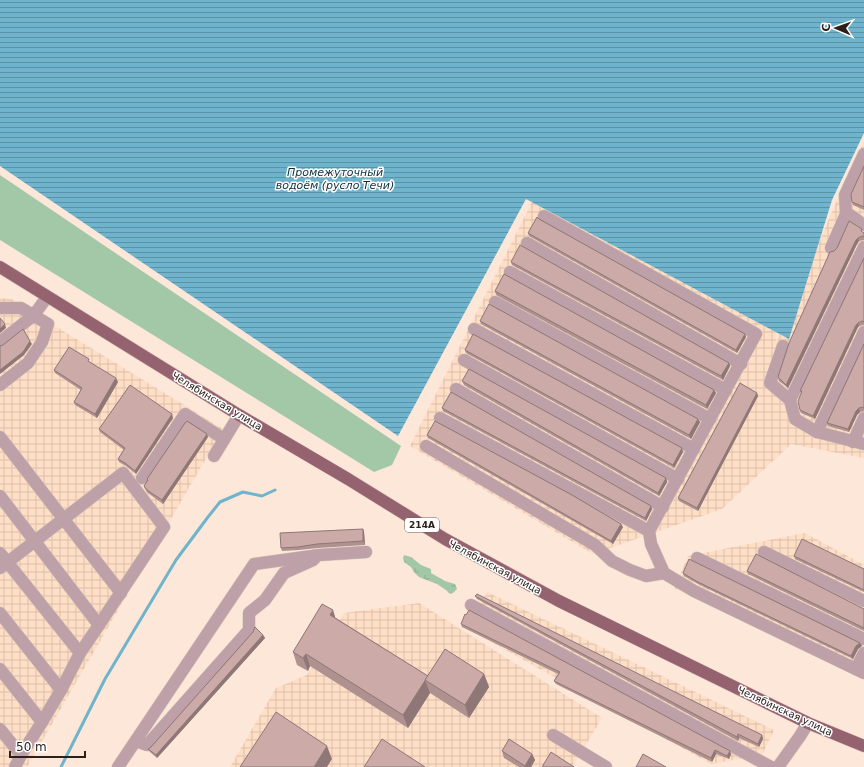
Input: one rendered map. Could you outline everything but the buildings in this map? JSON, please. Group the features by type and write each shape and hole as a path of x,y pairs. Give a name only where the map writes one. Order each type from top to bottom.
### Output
{"main road":[{"name":"Челябинская улица","path":"0,267 452,543 558,601 808,723 864,746"}],"lane":[{"path":"832,248 848,215 845,195 864,154"},
{"path":"848,215 864,215"},
{"path":"848,215 864,225"},
{"path":"544,216 756,334 649,531 651,544 664,573 694,591 860,671 864,653"},
{"path":"526,243 740,364"},
{"path":"790,400 864,247"},
{"path":"510,272 726,390"},
{"path":"0,342 34,315 47,297"},
{"path":"495,302 710,419"},
{"path":"0,308 21,308 48,324 42,342 28,362 0,385"},
{"path":"474,329 694,449"},
{"path":"817,432 864,332"},
{"path":"783,346 770,383 790,400 795,420 817,432 859,443 864,418"},
{"path":"464,360 678,479"},
{"path":"456,389 663,507"},
{"path":"142,478 185,414 224,439"},
{"path":"214,456 239,414"},
{"path":"440,418 649,531"},
{"path":"0,438 121,593"},
{"path":"426,446 595,545 612,560 630,570 646,576 664,573"},
{"path":"15,767 61,690 80,653 164,526 123,473 35,541 2,561 80,653"},
{"path":"0,496 99,625"},
{"path":"118,767 254,564 319,554 366,552"},
{"path":"764,552 864,601"},
{"path":"136,742 147,745 249,630 249,613 266,600 284,573 313,560 319,554"},
{"path":"698,558 864,639"},
{"path":"471,605 771,767"},
{"path":"0,613 61,690"},
{"path":"0,669 42,722"},
{"path":"778,767 808,723"},
{"path":"0,729 21,755"},
{"path":"553,735 606,767"}],"shaded area":[{"path":"864,141 864,458 791,444 722,509 593,554 410,446 532,202 776,332 776,342"},
{"path":"0,298 11,299 223,429 27,767 0,767"},
{"path":"805,533 864,565 864,657 855,674 674,588 688,556"},
{"path":"487,592 774,730 762,755 711,764 466,628"},
{"path":"419,603 602,718 572,767 230,767 276,688 307,675 344,613"}],"green space":[{"path":"0,175 401,446 392,465 374,472 0,240"},
{"path":"404,555 411,557 421,565 431,569 431,573 445,581 455,584 457,589 450,594 437,584 419,577 411,567 404,562"}],"water":[{"name":"Промежуточный водоём (русло Течи)","path":"0,0 864,0 864,133 832,200 789,339 526,199 398,436 0,166"}],"waterway":[{"path":"61,767 105,679 176,560 208,517 220,502 243,492 262,496 275,490"}]}
